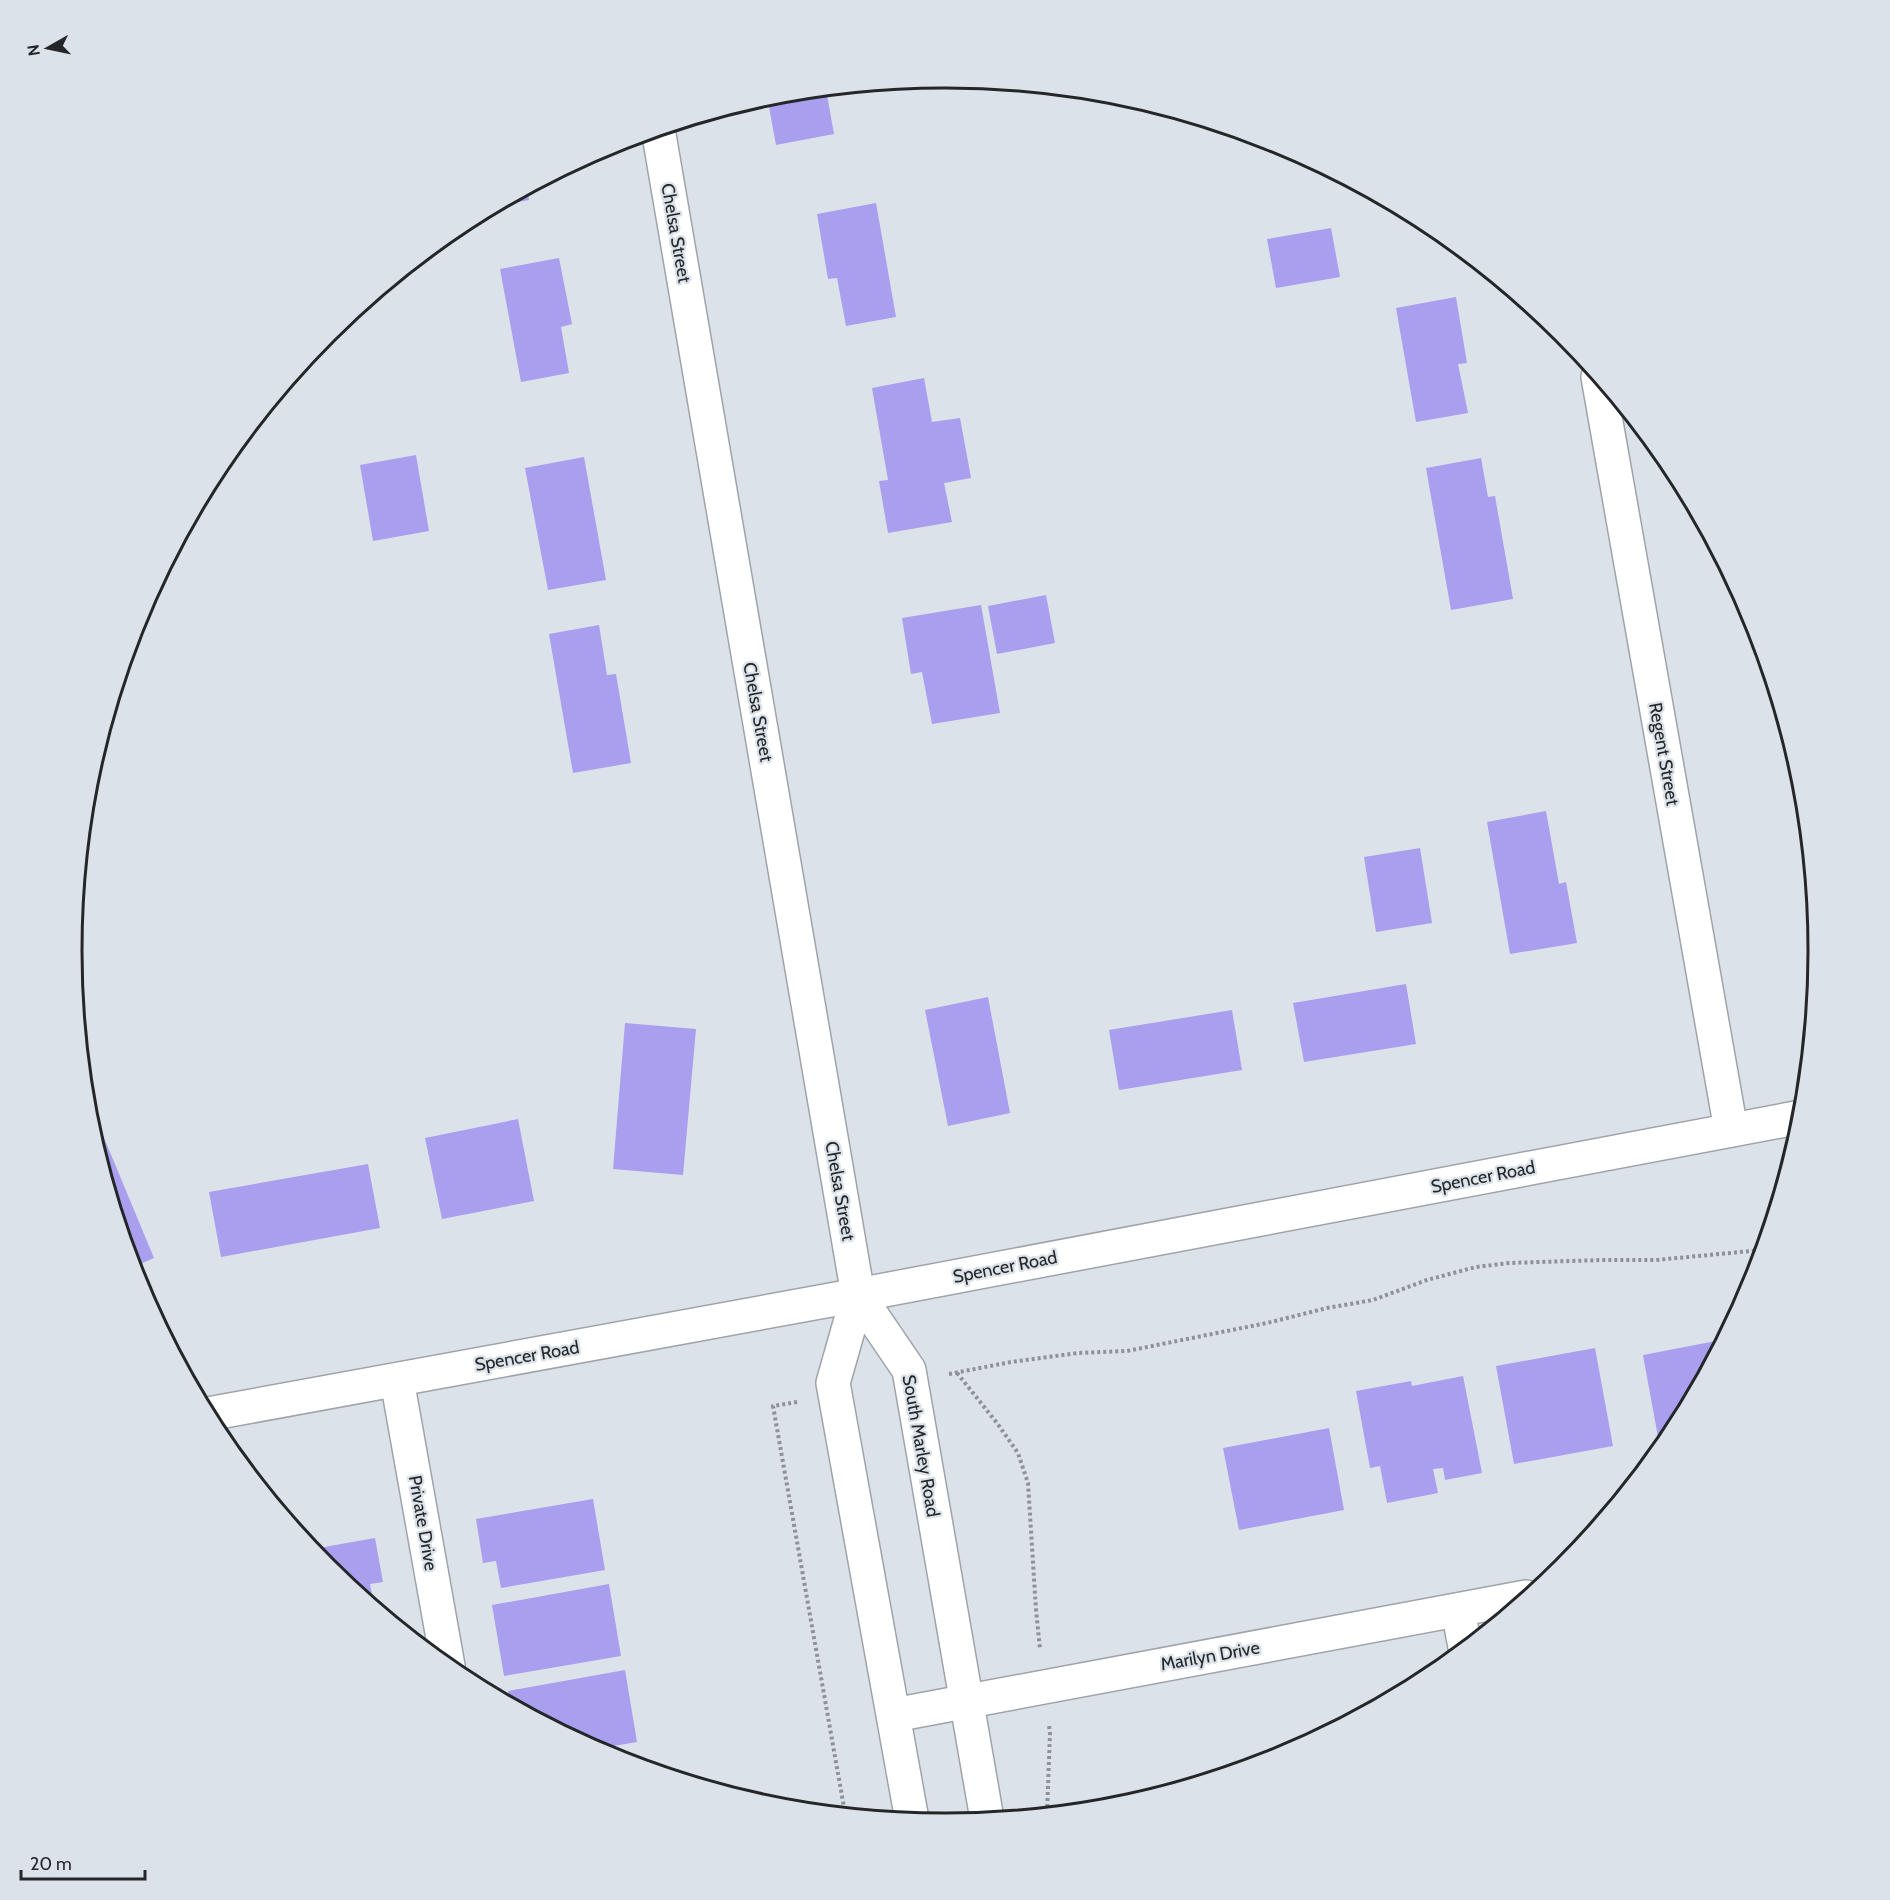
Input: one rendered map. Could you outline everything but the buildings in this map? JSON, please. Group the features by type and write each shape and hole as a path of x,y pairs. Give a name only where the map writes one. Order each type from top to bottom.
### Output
{"street":[{"name":"Chelsa Street","path":"659,136 858,1295"},
{"name":"Regent Street","path":"1600,390 1731,1130"},
{"name":"Spencer Road","path":"218,1412 858,1295 1791,1119"},
{"name":"South Marley Road","path":"858,1295 909,1370 986,1812"},
{"path":"858,1295 833,1383 911,1812"},
{"name":"Private Drive","path":"398,1380 446,1652"},
{"name":"Marilyn Drive","path":"894,1715 1512,1600"},
{"path":"1458,1610 1463,1639"}],"path":[{"path":"910,1382 1011,1362 1078,1353 1127,1351 1267,1323 1327,1308 1373,1300 1427,1280 1476,1267 1509,1263 1656,1260 1753,1251"},
{"path":"957,1373 1018,1453 1028,1483 1036,1610 1050,1734 1047,1806"},
{"path":"835,1396 773,1406 844,1806"}]}
